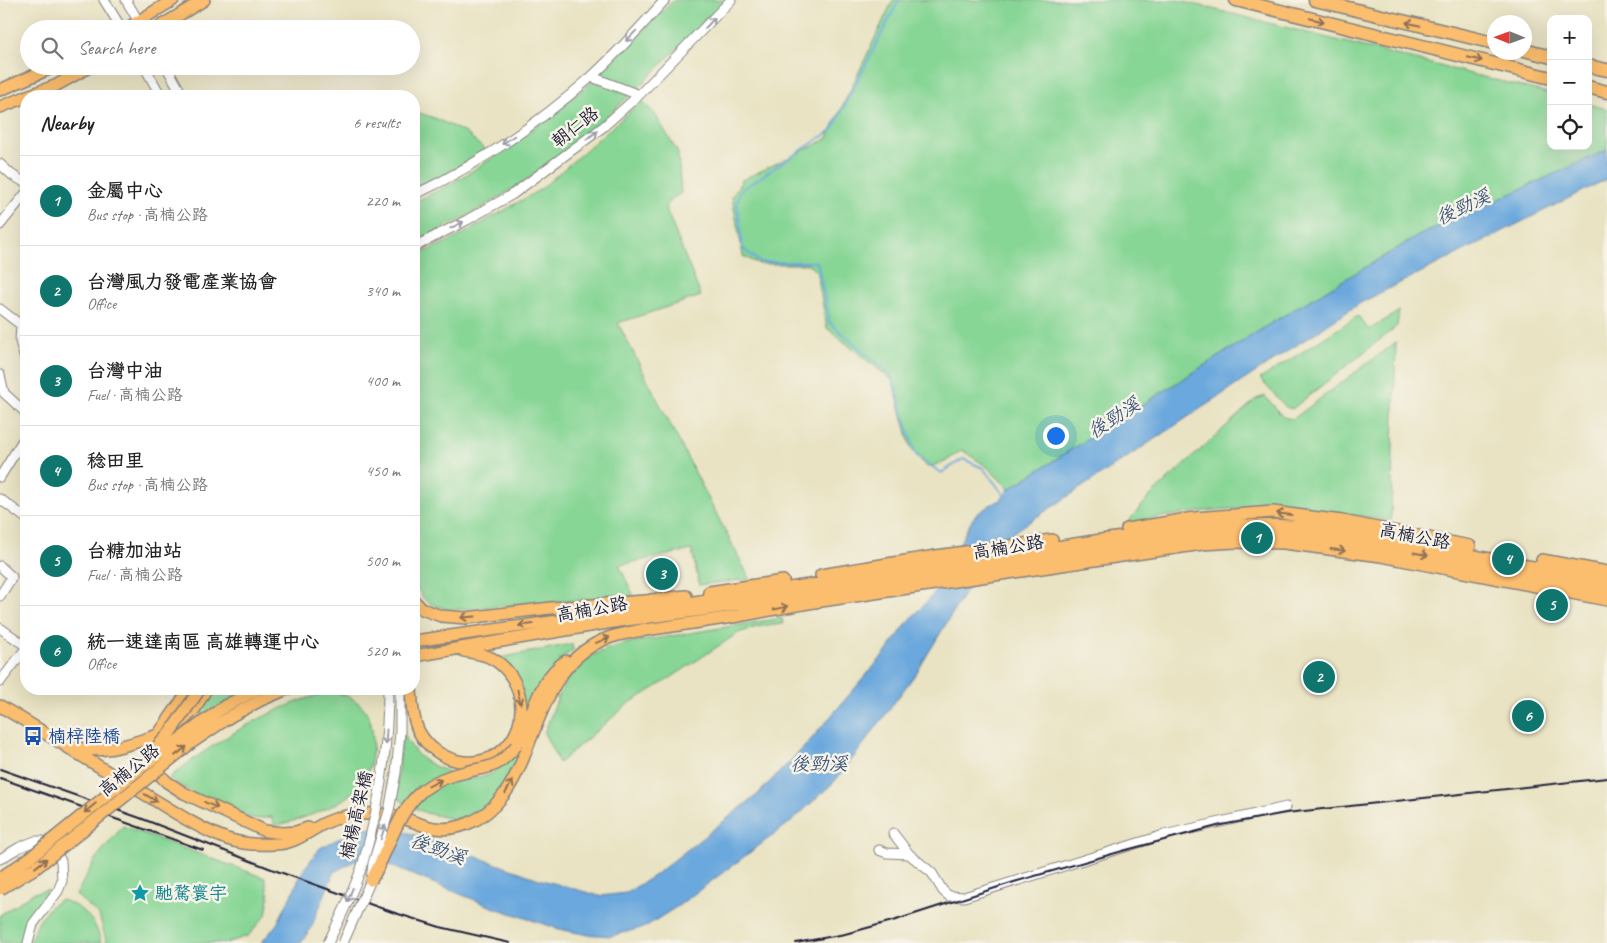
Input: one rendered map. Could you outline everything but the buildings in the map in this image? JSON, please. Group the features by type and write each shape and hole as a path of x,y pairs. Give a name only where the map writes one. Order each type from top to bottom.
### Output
{"highway":[{"path":"1236,0 1547,77"},
{"path":"1315,0 1487,41"},
{"path":"1326,0 1360,11"},
{"path":"1532,52 1547,56"},
{"path":"1592,67 1607,70"},
{"path":"1592,88 1607,92"}],"main road":[{"path":"147,20 173,0"},
{"path":"171,20 204,0"},
{"path":"0,90 35,75"},
{"path":"44,90 75,75"},
{"path":"0,107 20,99"},
{"name":"高楠公路","path":"420,655 638,619 933,561 1194,518 1273,512 1342,521 1607,572"},
{"name":"高楠公路","path":"1000,551 1198,527 1234,524 1274,524 1322,527 1356,532 1607,581"},
{"name":"高楠公路","path":"420,640 651,604 701,607 801,604 993,567 1200,536 1275,534 1354,542 1607,591"},
{"name":"高楠公路","path":"922,582 986,577 1202,544 1259,542 1381,556 1607,600"},
{"path":"420,607 441,616 466,618 551,608 651,604 676,600 701,607"},
{"path":"371,880 381,864 403,814 422,791 433,784 454,776 496,764 506,757 516,746 523,733 542,688 548,678 561,664 608,637 639,631 701,607"},
{"name":"高楠公路","path":"639,631 701,607"},
{"path":"638,619 671,620"},
{"path":"412,695 414,720 418,730 437,753 452,760 468,762 486,760 500,752 512,739 521,714 519,692 514,680 510,673 492,658 478,653 457,650"},
{"path":"186,695 158,735 156,759 158,771 167,782 184,793 269,832 292,833 355,814 381,814 410,819 426,826 450,828 465,825 482,816 494,806 509,788 521,764 550,691 564,670 582,652"},
{"path":"142,767 149,754 169,734 196,695"},
{"path":"65,744 88,751 108,750 158,735 171,730 190,714 203,695"},
{"name":"高楠公路","path":"0,890 36,867 250,695"},
{"name":"高楠公路","path":"228,711 273,695"},
{"path":"0,706 196,824 237,842 275,844 292,842 325,824"},
{"path":"142,767 228,711"},
{"name":"高楠公路","path":"0,878 31,857 142,767"}],"street":[{"path":"104,0 118,20"},
{"path":"126,0 138,20"},
{"name":"朝仁路","path":"420,192 483,158 540,117 592,76 665,0"},
{"name":"朝仁路","path":"420,244 513,194 603,127 639,95 731,0"},
{"path":"149,75 158,90"},
{"path":"171,75 180,90"},
{"path":"592,76 639,95"},
{"path":"0,164 12,175 20,179"},
{"path":"0,225 20,200"},
{"path":"0,309 20,321"},
{"path":"0,375 4,393 20,408"},
{"path":"0,477 20,445"},
{"path":"0,499 20,514"},
{"path":"0,566 12,577 0,596"},
{"path":"0,628 20,643"},
{"path":"0,682 20,655"},
{"name":"楠楊高架橋","path":"328,943 348,901 361,866 379,800 385,754 388,695"},
{"path":"343,943 371,880 373,863 389,811 396,773 400,732 400,695"},
{"path":"893,834 909,854 932,873 943,891 949,896 956,898 1164,835 1286,806"},
{"path":"0,859 29,842 43,842 56,851 61,861 62,881 58,891 33,924 28,943"},
{"path":"879,850 887,854 909,854"}],"green space":[{"path":"674,0 726,0 637,89 600,74"},
{"path":"893,0 1177,0 1547,93 1547,150 1592,150 1592,105 1607,109 1607,150 1418,236 1273,322 1009,489 986,466 962,450 945,462 927,467 911,449 893,381 827,328 817,273 808,264 759,264 743,256 732,197 742,180 827,139"},
{"path":"593,81 630,95 581,138 529,178 473,213 420,238 420,199 485,163 529,132"},
{"path":"642,101 655,114 678,153 681,193 669,201 666,209 701,296 618,323 750,579 699,585 692,550 619,565 634,596 450,610 430,603 420,594 420,254 458,237 541,189"},
{"path":"420,113 466,133 485,150 420,188"},
{"path":"1399,311 1397,326 1292,409 1286,407 1260,379 1358,316 1369,330"},
{"path":"1396,342 1391,521 1313,510 1247,508 1196,512 1127,523 1151,495 1256,399 1265,396 1283,417 1293,419"},
{"path":"782,618 783,624 757,627 738,633 628,704 559,763 544,733 564,685 571,674 593,656 628,643"},
{"path":"572,644 573,650 561,659 519,733 523,707 499,658"},
{"path":"207,695 240,695 188,725 198,715"},
{"path":"317,695 343,695 348,697 362,706 371,724 373,747 368,771 364,781 358,788 340,802 308,816 275,826 272,817 257,819 243,815 198,796 169,778 206,750 246,726"},
{"path":"403,732 412,748 422,758 434,766 451,773 404,803 395,795"},
{"path":"524,748 507,784 497,798 469,819 448,818 426,813 412,807 443,784 490,775"},
{"path":"123,826 265,878 269,897 266,915 248,936 226,943 107,943 99,915 76,895 96,858"},
{"path":"47,890 51,895 28,927 20,943 0,943 0,915 33,893"},
{"path":"62,900 83,911 88,916 96,928 101,943 30,943 34,931 46,911 56,902"}],"water":[{"name":"後勁溪","path":"1607,150 1607,179 1362,302 1005,538 964,594 917,672 835,781 792,821 678,906 645,927 611,936 583,934 559,929 492,907 369,857 353,862 334,872 311,928 301,943 261,943 277,924 304,869 320,848 362,827 409,833 539,879 600,896 626,893 655,875 757,795 807,744 886,652 908,622 934,594 971,521 977,514 1001,500 1009,489 1273,322 1418,236"}],"waterway":[{"path":"899,0 832,130 741,190 737,202 743,249 760,262 817,262 830,323 892,376 916,455 941,473 963,459 983,468 1005,496"}],"railway":[{"path":"0,769 140,818 274,870 392,912 440,927 510,943"},
{"path":"0,778 203,850"},
{"path":"796,943 845,934 896,920 1014,882 1221,825 1286,813 1607,778"}],"place":[{"name":"金屬中心","path":"1257,538"},
{"name":"稔田里","path":"1508,559"},
{"name":"台灣中油","path":"662,574"},
{"name":"台糖加油站","path":"1552,605"},
{"name":"台灣風力發電產業協會","path":"1319,677"},
{"name":"統一速達南區 高雄轉運中心","path":"1528,716"},
{"name":"楠梓陸橋","path":"33,736"},
{"name":"馳騖寰宇","path":"140,893"}]}
